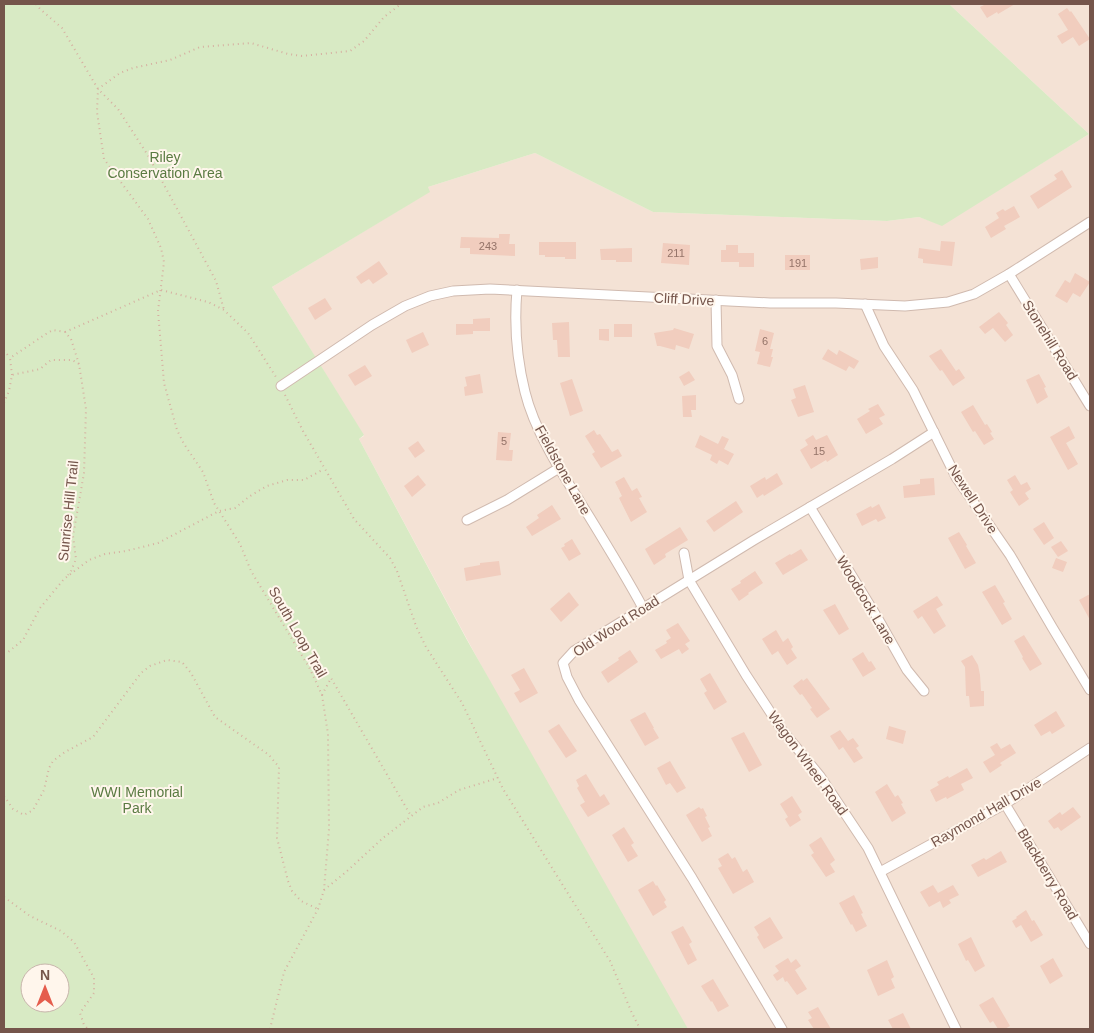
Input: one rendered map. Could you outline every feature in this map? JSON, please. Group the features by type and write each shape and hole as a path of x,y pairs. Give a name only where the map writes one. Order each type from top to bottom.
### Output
{"street":[{"name":"Cliff Drive","path":"281,386 372,325 405,306 430,296 453,291 490,289 770,303 905,306 948,302 974,294 1090,222"},
{"name":"Stonehill Road","path":"1009,274 1090,406"},
{"name":"Fieldstone Lane","path":"517,290 518,350 526,393 536,422 559,468 624,573 643,608"},
{"path":"716,300 717,346 732,375 740,398"},
{"name":"Newell Drive","path":"864,304 884,346 913,390 956,477 1010,555 1090,690"},
{"name":"Old Wood Road","path":"782,1029 692,878 580,700 567,677 563,663 574,651 643,608 934,432"},
{"path":"467,520 507,500 559,468"},
{"name":"Woodcock Lane","path":"810,507 907,670 924,691"},
{"name":"Wagon Wheel Road","path":"684,553 690,580 746,675 782,730 820,776 868,848 956,1029"},
{"name":"Raymond Hall Drive","path":"880,872 1005,804 1090,748"},
{"name":"Blackberry Road","path":"1005,804 1090,944"}],"path":[{"path":"36,4 62,28 98,89 118,109 149,157 216,281 224,310"},
{"path":"98,89 120,73 133,68 170,60 200,47 251,43 288,54 302,56 350,51 364,41 384,17 401,4"},
{"name":"South Loop Trail","path":"98,89 97,112 104,159 148,219 161,248 164,262 158,311 164,383 177,430 203,472 214,503 240,544 251,570 310,669 322,695 328,734 329,829 324,890 318,909 284,972 270,1029"},
{"path":"10,358 53,330 65,332 161,290 208,302 224,310 248,333 274,373 303,431 354,519 390,558 397,570 416,626 426,647 462,703 503,789 610,961 630,1011 640,1029"},
{"name":"Sunrise Hill Trail","path":"64,579 76,559 74,536 84,473 86,409 79,364 71,339 65,332"},
{"path":"4,350 10,358 12,375 9,391 4,403"},
{"path":"12,375 40,369 51,360 72,360 79,364"},
{"path":"4,653 7,653 23,640 40,608 64,579 89,560 104,554 158,543 220,512 235,508 267,486 287,480 304,480 325,469"},
{"path":"4,796 13,809 24,815 33,810 44,790 49,768 53,761 65,752 93,737 141,674 150,666 168,660 182,662 191,673 215,717 269,755 279,767 277,838 288,881 292,891 301,901 318,909"},
{"path":"322,695 331,678 411,816"},
{"path":"324,890 383,838 423,807 438,802 459,790 498,778"},
{"path":"4,897 30,916 61,931 74,942 94,978 94,993 80,1013 84,1025 88,1029"}],"shaded area":[{"path":"949,4 1090,4 1090,1029 683,1029 569,828 359,439 364,436 272,287 429,192 428,187 535,153 653,212 887,221 919,217 942,225 1089,134"}],"green space":[{"path":"4,4 949,4 1089,134 942,226 919,217 887,221 653,212 535,153 428,187 430,192 272,287 364,435 359,439 467,640 688,1029 4,1029"}],"building":[{"path":"986,4 1015,4 987,18 980,7"},
{"path":"1067,8 1090,39 1079,46 1073,37 1062,44 1057,36 1068,30 1058,14"},
{"path":"1062,170 1072,187 1038,209 1030,196 1057,179 1054,175"},
{"path":"1014,206 1020,217 1004,226 1006,229 991,238 985,227 999,218 996,213"},
{"path":"499,234 510,234 509,244 515,244 515,256 470,254 470,248 460,248 461,237 499,238"},
{"path":"941,241 955,242 952,266 923,263 923,259 918,258 919,248 940,251"},
{"path":"539,242 576,242 576,259 539,255"},
{"path":"663,243 690,245 689,265 661,263"},
{"path":"726,245 738,245 738,253 754,253 754,267 739,267 739,262 721,262 721,250 726,250"},
{"path":"632,248 632,262 601,260 600,249"},
{"path":"785,255 810,255 810,270 785,270"},
{"path":"878,257 878,268 861,270 860,259"},
{"path":"379,261 388,274 373,284 369,279 361,284 356,277"},
{"path":"1075,273 1090,282 1080,297 1073,293 1067,303 1055,296 1065,280 1070,283"},
{"path":"325,298 332,309 315,320 308,308"},
{"path":"999,312 1008,323 1006,325 1013,335 1005,342 993,328 985,334 979,327"},
{"path":"490,318 490,331 473,331 473,334 456,335 456,324 473,324 473,319"},
{"path":"569,322 570,357 558,357 557,340 553,340 552,323"},
{"path":"614,324 632,324 632,337 614,337"},
{"path":"674,328 694,334 689,349 676,345 675,350 657,346 654,333 673,330"},
{"path":"599,329 609,329 609,341 599,340"},
{"path":"760,329 774,333 770,349 773,349 771,357 773,357 770,367 757,364 760,352 755,351"},
{"path":"423,332 429,345 412,353 406,340"},
{"path":"828,349 837,355 839,350 859,361 854,369 849,366 846,371 822,359"},
{"path":"941,349 956,371 959,369 965,378 953,386 929,356"},
{"path":"365,365 372,376 355,386 348,375"},
{"path":"689,371 695,380 684,386 679,377"},
{"path":"480,374 483,393 465,396 464,387 467,386 465,377"},
{"path":"1039,374 1046,387 1044,388 1048,397 1037,404 1026,380"},
{"path":"572,379 583,411 570,416 560,383"},
{"path":"805,385 814,412 798,417 791,400 796,398 793,389"},
{"path":"696,395 696,410 691,410 692,417 683,417 682,396"},
{"path":"878,404 885,415 879,418 883,424 866,434 857,419 870,411 868,409"},
{"path":"973,405 985,425 987,424 992,432 990,433 994,439 984,445 975,431 973,432 961,412"},
{"path":"1069,426 1075,438 1066,443 1078,464 1068,470 1050,437"},
{"path":"594,430 597,435 600,434 612,452 618,449 622,456 601,468 592,454 595,452 585,436"},
{"path":"498,432 511,433 509,450 513,450 512,461 496,460"},
{"path":"700,435 718,444 722,436 729,439 724,449 734,454 728,465 719,460 717,464 710,460 712,455 695,447"},
{"path":"813,435 816,440 827,435 838,455 811,469 800,450 808,445 805,440"},
{"path":"418,441 425,451 415,458 408,448"},
{"path":"777,473 783,484 764,496 763,494 757,498 750,486 765,477 766,480"},
{"path":"418,475 426,485 412,497 404,486"},
{"path":"1015,475 1021,485 1027,482 1031,489 1025,493 1029,499 1019,506 1010,492 1013,490 1007,480"},
{"path":"624,477 632,491 637,488 642,497 639,498 647,512 631,522 619,498 622,496 615,482"},
{"path":"934,478 935,495 904,498 903,486 920,484 920,479"},
{"path":"736,501 743,512 714,532 706,521"},
{"path":"879,504 886,518 878,522 876,519 862,526 856,514"},
{"path":"552,505 561,519 532,536 526,527 539,518 537,515"},
{"path":"1044,522 1054,538 1044,545 1033,529"},
{"path":"680,527 688,540 665,554 666,557 654,565 645,549"},
{"path":"959,532 976,563 965,569 948,538"},
{"path":"572,539 581,554 569,561 561,548"},
{"path":"1061,541 1068,551 1058,557 1051,547"},
{"path":"801,549 808,560 783,575 775,563"},
{"path":"1056,558 1067,562 1063,572 1052,568"},
{"path":"499,561 501,575 466,581 464,568 480,565 480,563"},
{"path":"755,571 763,583 739,601 731,589"},
{"path":"995,585 1012,619 1002,625 982,592"},
{"path":"569,592 579,605 561,622 550,609"},
{"path":"1090,594 1090,620 1079,600"},
{"path":"937,596 943,605 936,609 946,626 934,634 922,616 918,619 913,611"},
{"path":"835,604 849,629 839,635 823,610"},
{"path":"678,623 690,641 685,644 689,649 682,654 679,649 661,659 655,650 667,643 666,641 671,638 666,630"},
{"path":"776,630 783,642 788,638 793,647 791,649 797,658 787,665 778,651 772,655 762,639"},
{"path":"1024,635 1042,664 1030,671 1014,641"},
{"path":"630,650 638,662 608,683 601,672"},
{"path":"863,652 876,669 863,677 852,659"},
{"path":"972,655 978,665 981,691 984,691 984,706 970,707 969,696 966,696 965,667 961,661"},
{"path":"524,668 538,693 520,703 514,693 520,690 511,675"},
{"path":"710,673 727,702 714,710 704,693 707,691 700,679"},
{"path":"807,678 830,709 817,718 802,694 800,695 793,686 802,679 803,681"},
{"path":"1056,711 1065,726 1052,734 1050,731 1041,736 1034,725"},
{"path":"645,712 659,738 645,746 630,720"},
{"path":"559,724 577,751 566,758 548,731"},
{"path":"889,726 906,731 903,744 886,739"},
{"path":"840,730 848,741 853,738 859,746 856,748 863,758 854,763 843,747 839,750 830,736"},
{"path":"744,732 762,765 749,772 731,738"},
{"path":"997,743 1001,749 1010,744 1016,753 1000,763 1002,765 990,773 983,762 995,755 990,747"},
{"path":"670,761 686,788 677,793 670,783 666,785 657,768"},
{"path":"967,768 973,778 961,784 964,790 947,799 946,797 936,802 930,790 939,785 937,782"},
{"path":"586,774 600,797 604,794 610,804 588,817 580,805 585,802 577,788 579,786 576,780"},
{"path":"887,784 895,797 898,795 906,813 892,822 875,792"},
{"path":"792,796 802,812 798,815 801,820 790,827 785,819 788,817 780,804"},
{"path":"699,807 703,808 707,816 705,817 712,836 702,842 686,815"},
{"path":"1073,807 1081,817 1061,831 1058,827 1054,829 1048,821 1060,812 1062,815"},
{"path":"624,827 634,843 631,845 638,856 628,862 612,835"},
{"path":"821,837 835,860 830,864 835,872 826,877 811,855 814,853 809,845"},
{"path":"1001,851 1007,862 978,877 971,865 984,858 986,860"},
{"path":"728,853 732,859 735,857 743,872 747,869 754,882 733,894 718,868 722,866 718,859"},
{"path":"653,881 666,900 664,902 667,907 653,916 638,890"},
{"path":"933,885 938,893 953,885 959,895 949,900 951,903 943,908 940,901 929,907 920,892"},
{"path":"854,895 867,926 856,932 839,903"},
{"path":"1026,910 1043,935 1031,942 1021,925 1016,928 1012,921"},
{"path":"770,917 783,938 764,949 754,927"},
{"path":"683,926 692,942 689,944 697,960 688,965 671,932"},
{"path":"971,937 985,966 975,972 968,960 966,961 958,944"},
{"path":"788,958 791,963 796,959 801,966 795,970 807,989 797,995 783,977 777,981 773,975 779,971 775,966"},
{"path":"1053,958 1063,976 1050,984 1040,966"},
{"path":"887,960 894,977 891,979 895,988 878,996 867,970"},
{"path":"713,979 729,1006 718,1012 701,986"},
{"path":"993,997 1010,1026 1005,1029 998,1029 993,1021 990,1023 979,1005"},
{"path":"818,1007 831,1029 814,1029 808,1020 812,1018 808,1012"},
{"path":"903,1013 911,1029 893,1029 888,1020"}],"park label":[{"name":"Riley Conservation Area","path":"165,166"},
{"name":"WWI Memorial Park","path":"137,800"}]}
